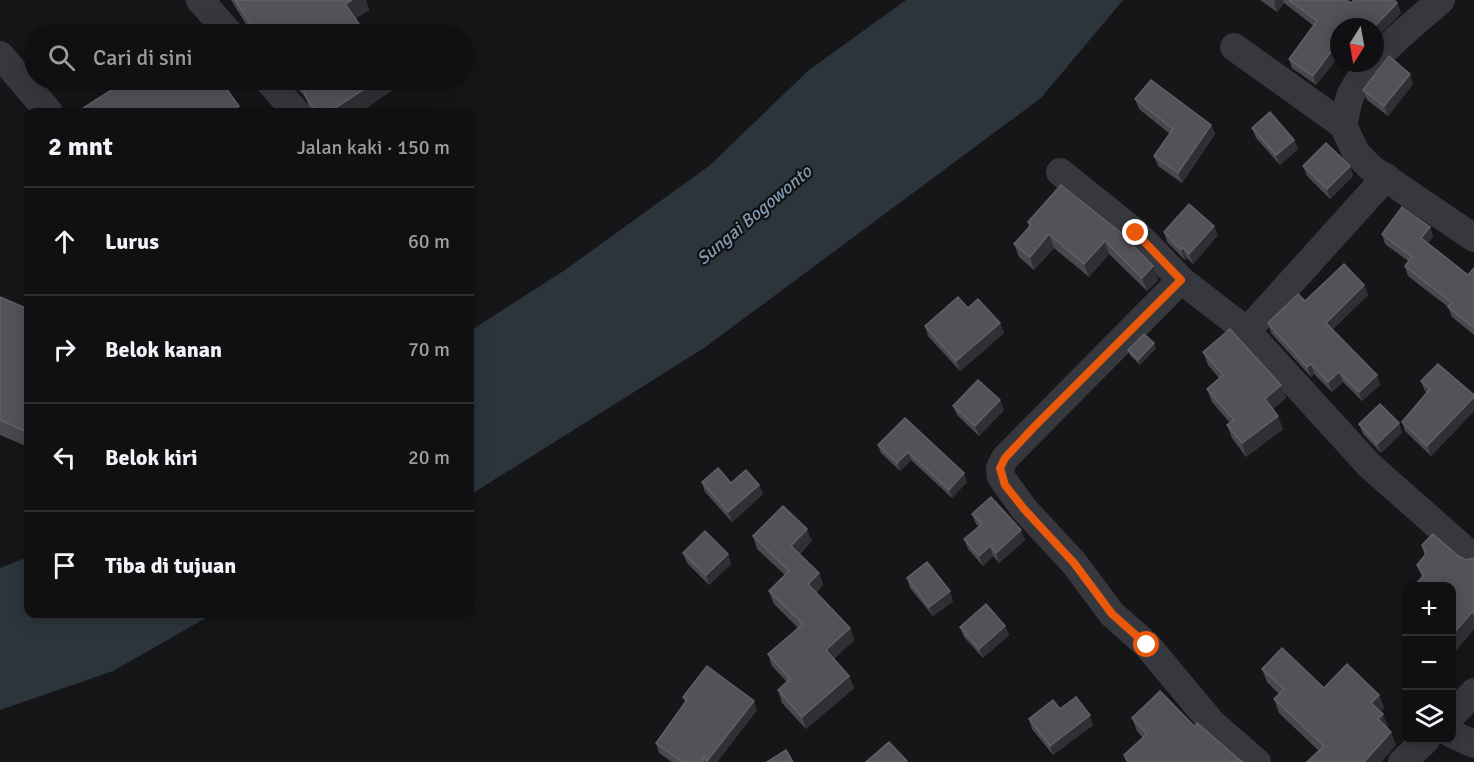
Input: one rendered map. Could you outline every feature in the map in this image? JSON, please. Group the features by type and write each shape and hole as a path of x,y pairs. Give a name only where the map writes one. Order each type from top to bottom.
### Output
{"street":[{"path":"200,0 221,24"},
{"path":"1342,125 1350,96 1359,81 1387,50 1441,0"},
{"path":"1234,47 1342,125 1356,153 1371,168 1473,235"},
{"path":"0,55 24,83"},
{"path":"30,90 46,108"},
{"path":"277,90 292,108"},
{"path":"1060,172 1136,233 1181,280 1247,331 1369,465 1474,558"},
{"path":"1247,331 1386,177"},
{"path":"1181,280 1005,458 1000,468 1001,477 1024,509 1074,563 1112,614 1147,645 1212,723 1257,762"},
{"path":"1456,711 1474,692"},
{"path":"1456,736 1474,744"},
{"path":"1402,762 1422,744"}],"water":[{"name":"Sungai Bogowonto","path":"906,0 1123,0 1041,98 704,348 474,492 474,328 565,270 709,166 809,70"},
{"path":"24,559 24,618 206,618 113,671 0,710 0,568"}],"building":[{"path":"235,0 352,0 345,4 359,24 251,24"},
{"path":"1289,0 1346,0 1351,3 1354,0 1394,0 1397,3 1383,18 1330,18 1330,53 1313,76 1289,59 1317,21"},
{"path":"1389,56 1410,74 1384,106 1363,90 1377,72 1384,72 1384,63"},
{"path":"1151,80 1211,125 1178,173 1154,156 1173,129 1135,99"},
{"path":"111,90 227,90 239,106 236,108 83,108"},
{"path":"304,90 363,90 335,108 314,108 306,98"},
{"path":"1270,112 1294,140 1276,155 1252,128"},
{"path":"1326,143 1350,166 1327,189 1303,166"},
{"path":"1061,185 1120,232 1153,266 1142,278 1105,241 1084,264 1049,234 1030,257 1014,244 1031,225 1028,222"},
{"path":"1189,204 1214,226 1189,254 1183,248 1181,250 1164,232"},
{"path":"1402,207 1430,227 1421,238 1468,275 1474,268 1474,328 1448,307 1452,303 1405,266 1412,257 1382,234"},
{"path":"1344,264 1364,285 1326,323 1377,375 1359,392 1339,372 1328,382 1311,364 1307,367 1268,323 1298,294 1305,301"},
{"path":"0,297 24,307 24,431 0,420"},
{"path":"958,297 968,308 978,299 1000,323 956,361 925,326"},
{"path":"1230,329 1281,385 1265,399 1278,416 1242,443 1227,425 1234,420 1207,389 1223,375 1203,352"},
{"path":"1144,334 1154,343 1138,360 1128,350"},
{"path":"1438,364 1474,397 1427,446 1402,422 1430,389 1421,381"},
{"path":"978,380 1000,400 975,426 953,406"},
{"path":"1380,404 1399,423 1377,444 1359,424"},
{"path":"905,418 964,473 949,490 908,452 897,463 878,445"},
{"path":"718,468 731,483 746,470 759,485 728,512 702,482"},
{"path":"991,497 1021,530 996,553 990,546 979,556 964,539 982,524 972,514"},
{"path":"783,506 807,529 791,546 819,573 808,584 850,628 826,650 849,676 802,717 778,690 790,679 768,654 803,624 769,591 789,571 753,536"},
{"path":"705,531 728,554 706,575 683,553"},
{"path":"1433,534 1458,556 1466,560 1474,558 1474,613 1472,612 1456,630 1456,582 1418,582 1424,575 1417,565 1426,554 1422,545"},
{"path":"927,562 950,591 929,607 907,578"},
{"path":"986,604 1005,626 979,649 960,627"},
{"path":"1282,648 1324,688 1347,664 1379,695 1371,703 1383,714 1378,719 1391,732 1364,762 1307,762 1324,746 1274,699 1284,689 1262,669"},
{"path":"707,666 754,701 707,761 704,756 702,762 682,762 656,743 687,700 683,697"},
{"path":"1160,691 1195,727 1197,723 1244,762 1128,762 1124,755 1147,734 1132,718"},
{"path":"1076,697 1090,715 1050,746 1029,719 1053,700 1060,709"},
{"path":"889,742 906,762 866,762"},
{"path":"786,750 793,762 767,762"}],"route":[{"path":"1136,233 1181,280 1034,427 1005,458 1000,468 1005,485 1024,509 1074,563 1112,614 1147,645"}]}
